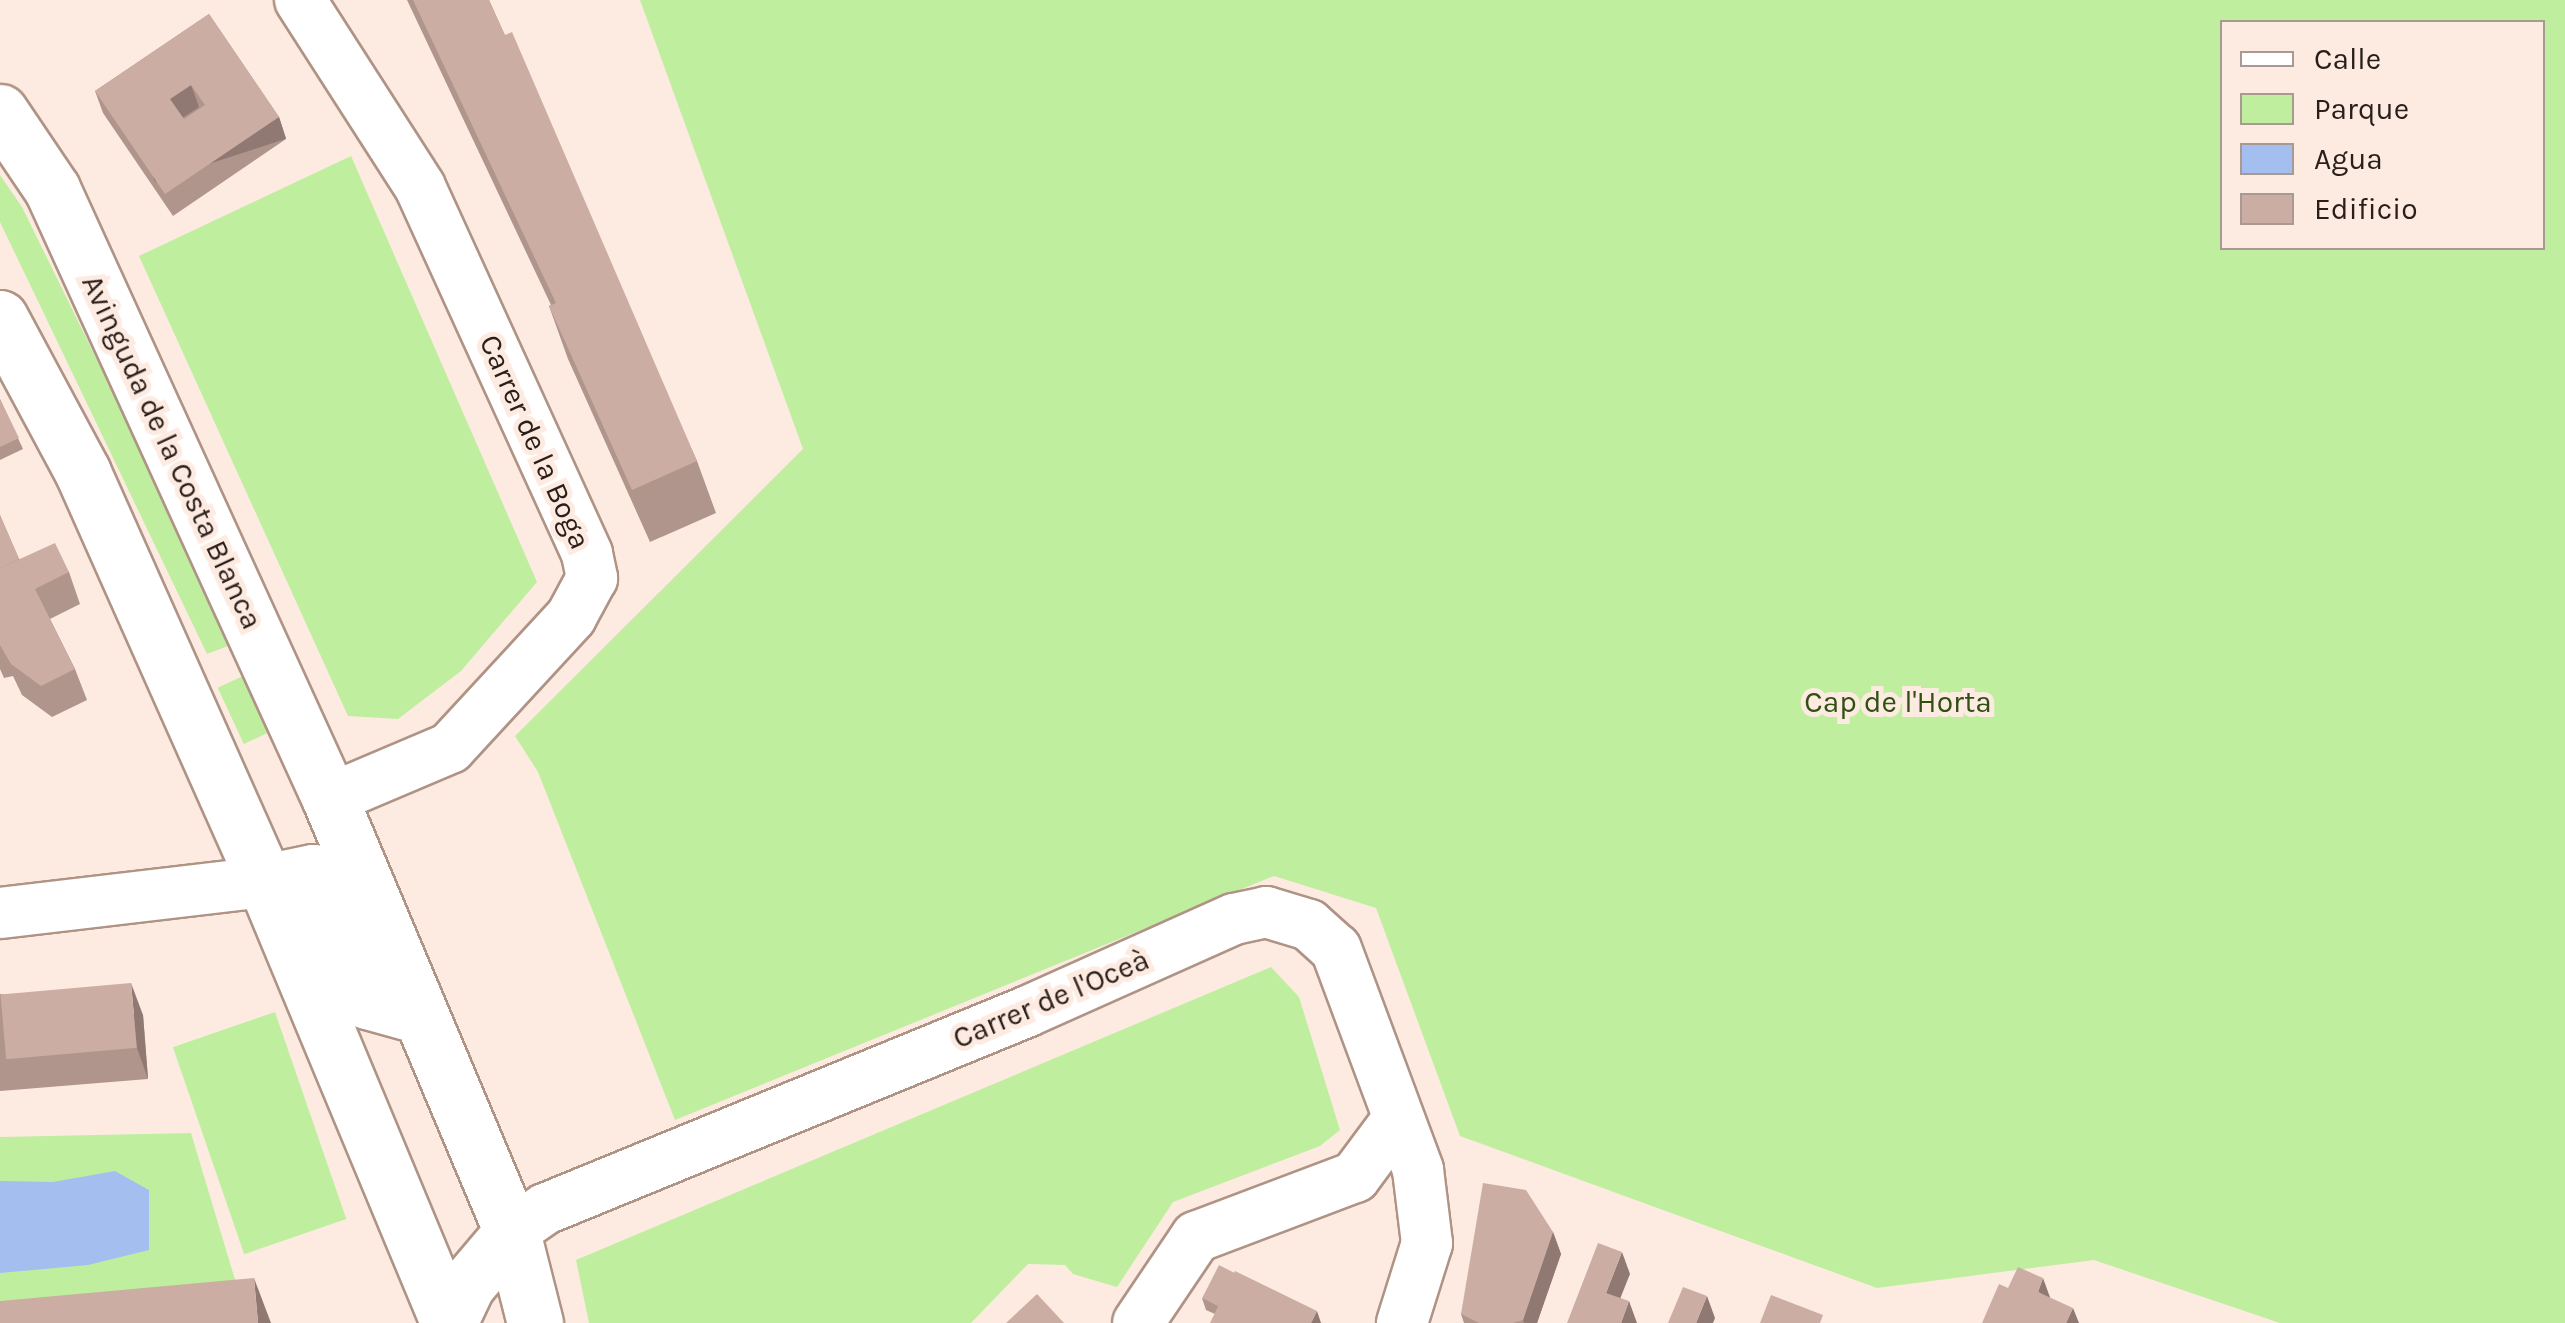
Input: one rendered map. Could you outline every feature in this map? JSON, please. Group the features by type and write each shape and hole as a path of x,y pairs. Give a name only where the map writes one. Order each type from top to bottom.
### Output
{"street":[{"name":"Carrer de la Boga","path":"300,0 420,187 587,554 592,578 571,617 450,748 330,799"},
{"name":"Avinguda de la Costa Blanca","path":"0,112 52,189 330,799 512,1232 535,1323"},
{"path":"0,318 82,474 265,882 449,1323"},
{"path":"265,882 330,799"},
{"path":"0,913 265,882 313,872 367,1001 421,1016"},
{"name":"Carrer de l'Oceà","path":"449,1323 467,1285 512,1232 545,1209 1026,1012 1234,919 1266,912 1309,925 1336,949 1418,1170 1427,1230 1405,1321"},
{"path":"1138,1323 1196,1237 1354,1177 1374,1160 1398,1118"}],"green space":[{"name":"Cap de l'Horta","path":"640,0 2565,0 2565,1323 2280,1323 2094,1260 1877,1288 1460,1136 1376,908 1274,876 675,1120 538,772 515,736 803,449"},
{"path":"351,156 537,582 461,671 398,719 348,716 139,256"},
{"path":"0,175 22,207 236,643 207,654 0,222"},
{"path":"243,676 269,732 244,744 218,688"},
{"path":"1271,967 1299,997 1340,1130 1320,1146 1173,1202 1117,1287 1073,1274 1065,1265 1028,1264 971,1323 589,1323 576,1260"},
{"path":"275,1012 346,1219 244,1254 173,1047"},
{"path":"191,1133 236,1283 0,1309 0,1137"}],"water":[{"path":"115,1171 149,1190 149,1250 88,1265 0,1273 0,1181 53,1182"}],"building":[{"path":"413,0 489,0 505,35 512,32 697,461 632,490 549,306 556,303"},
{"path":"209,14 279,117 165,194 95,91","holes":["191,85 205,105 184,119 170,99"]},
{"path":"0,399 19,438 0,447"},
{"path":"0,515 19,559 0,568"},
{"path":"55,543 69,572 35,589 75,669 41,686 11,664 0,645 0,568"},
{"path":"131,983 137,1048 6,1059 0,994"},
{"path":"1483,1183 1526,1190 1553,1232 1523,1320 1513,1323 1479,1323 1461,1314"},
{"path":"1598,1243 1622,1252 1606,1293 1629,1301 1621,1323 1567,1323"},
{"path":"1219,1265 1235,1273 1218,1306 1202,1298"},
{"path":"2018,1267 2043,1278 2038,1292 2073,1308 2066,1323 1982,1323 1999,1284 2008,1288"},
{"path":"1235,1271 1317,1311 1311,1323 1210,1323"},
{"path":"254,1278 258,1323 0,1323 0,1301"},
{"path":"1683,1287 1707,1296 1696,1323 1668,1323"},
{"path":"1037,1294 1064,1323 1006,1323"},
{"path":"1771,1295 1823,1315 1820,1323 1760,1323"}]}
